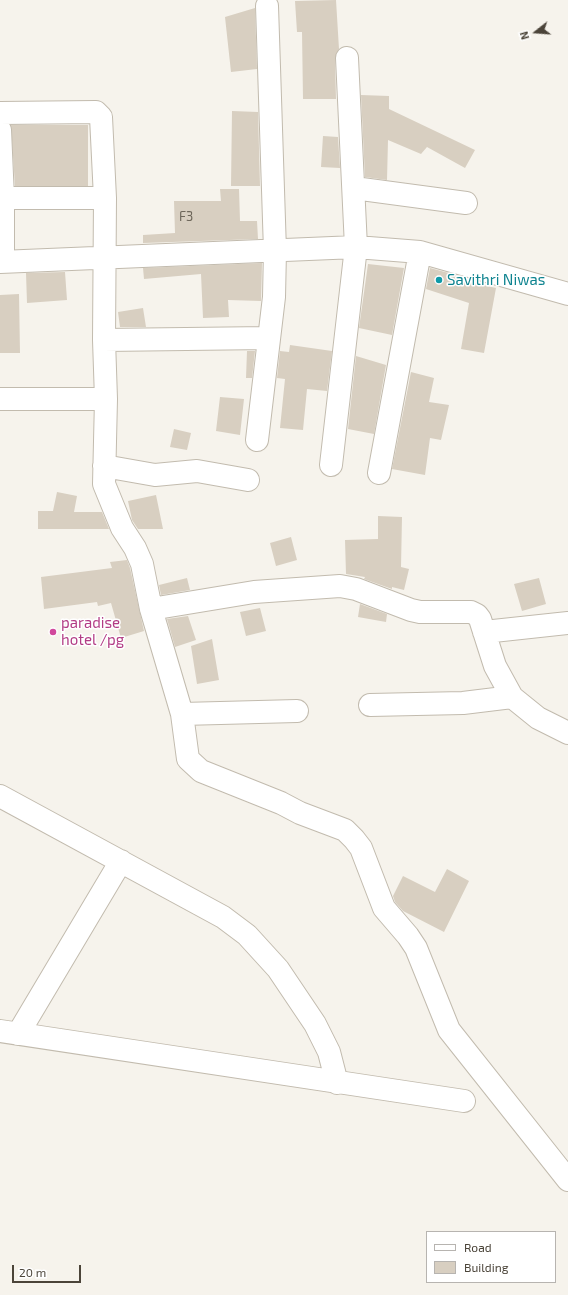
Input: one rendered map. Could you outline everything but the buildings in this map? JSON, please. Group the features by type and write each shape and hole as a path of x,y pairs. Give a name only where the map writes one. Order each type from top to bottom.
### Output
{"street":[{"path":"258,440 268,338 274,297 275,251 267,6"},
{"path":"331,465 356,247 347,58"},
{"path":"0,113 96,112 101,117 105,198 104,340 106,399 104,484 122,528 135,548 142,564 151,609 182,714 188,759 201,771 281,802 300,813 345,830 354,839 360,848 384,908 408,936 416,948 449,1030 568,1180"},
{"path":"0,130 2,198 1,262 356,247 420,252 568,294"},
{"path":"354,188 466,202"},
{"path":"2,198 105,198"},
{"path":"379,473 420,252"},
{"path":"104,340 268,338"},
{"path":"0,399 106,399"},
{"path":"104,466 155,475 197,471 248,480"},
{"path":"151,609 254,592 340,586 356,589 420,612 470,612 477,615 480,619 495,666 512,697 538,718 568,733"},
{"path":"484,632 568,623"},
{"path":"370,705 463,703 512,697"},
{"path":"182,714 297,712"},
{"path":"0,796 223,917 247,935 278,969 315,1024 329,1052 337,1083"},
{"path":"121,861 9,1032 337,1083 464,1101"}],"place":[{"name":"Savithri Niwas","path":"439,280"},
{"name":"paradise hotel /pg","path":"53,632"}]}
